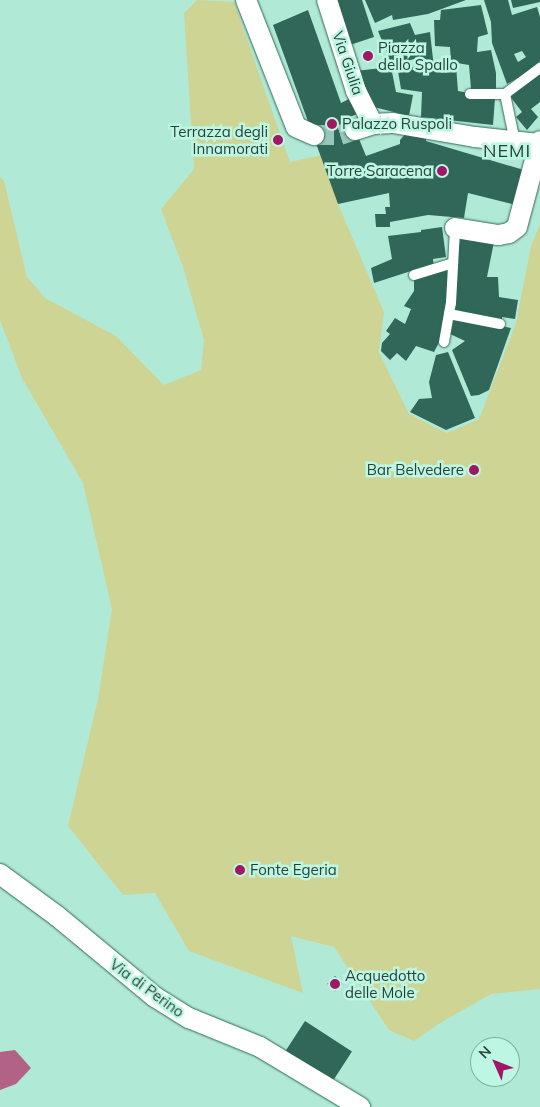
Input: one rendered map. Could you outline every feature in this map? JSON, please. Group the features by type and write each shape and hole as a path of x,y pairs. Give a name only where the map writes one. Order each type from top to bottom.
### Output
{"street":[{"path":"246,0 296,127 311,134"},
{"name":"Via Giulia","path":"327,0 356,91 364,127 392,123 414,125 515,142"},
{"path":"454,228 498,235 508,233 517,227 539,142 515,142"},
{"name":"Via di Perino","path":"0,874 57,916 155,997 189,1018 260,1047 360,1107"}],"lane":[{"path":"470,94 505,94 540,68"},
{"path":"505,94 515,142"},
{"path":"444,342 449,314 454,228"},
{"path":"414,276 453,263"},
{"path":"449,314 500,324"}],"green space":[{"path":"197,0 234,2 290,162 322,155 338,204 384,312 379,352 409,414 447,433 479,419 516,323 531,246 540,224 540,989 491,994 440,1023 414,1041 389,1030 334,947 291,936 303,993 189,951 155,893 123,895 68,826 98,699 112,609 83,483 22,378 0,320 0,177 4,181 27,277 45,298 116,336 164,385 201,370 204,340 183,267 161,209 194,169 184,13"}],"shaded area":[{"path":"15,1050 31,1068 16,1084 0,1090 0,1052"}],"building":[{"path":"333,0 362,0 374,37 347,46"},
{"path":"365,0 466,0 428,14 393,20 392,15 375,23"},
{"path":"484,0 508,0 512,15 537,7 540,17 540,61 523,75 507,84 492,43 491,22","holes":["522,51 526,57 518,62 514,54"]},
{"path":"511,0 540,0 540,2 513,8"},
{"path":"481,5 488,34 478,37 477,52 491,50 496,73 496,91 471,89 469,65 451,62 450,47 435,46 434,20 440,20 441,10"},
{"name":"Palazzo Ruspoli","path":"308,10 341,103 355,96 362,112 350,117 366,156 400,144 400,140 407,132 426,137 426,141 527,171 516,205 468,193 464,218 428,215 390,222 390,227 376,227 375,214 386,214 385,207 390,207 389,193 338,204 273,25"},
{"path":"410,23 415,35 430,32 434,68 456,66 458,91 495,98 493,125 421,117 422,92 401,89 398,71 416,66 414,59 392,65 378,31"},
{"path":"391,67 396,92 413,95 409,116 374,107 355,71"},
{"path":"540,71 540,102 531,109 538,117 527,130 516,117 522,112 509,95"},
{"path":"442,227 446,257 433,259 434,269 411,271 374,283 371,268 392,259 388,236"},
{"path":"461,236 494,242 487,277 498,277 499,297 518,300 515,319 502,317 502,321 451,312 454,270"},
{"path":"451,265 444,333 434,352 416,346 406,361 397,353 390,360 381,351 382,343 390,334 386,331 395,318 405,324 411,309 404,306 414,291 414,277"},
{"path":"451,317 511,328 489,390 479,395 471,396 452,350 465,341 448,333"},
{"path":"448,352 475,418 446,430 410,412 419,399 432,398 429,382 436,355"},
{"name":"Acquedotto delle Mole","path":"335,976 343,984 335,992 327,984"},
{"path":"305,1021 352,1051 331,1084 284,1054"}],"tunnel":[{"path":"314,135 340,135 355,130"}],"place":[{"name":"Piazza dello Spallo","path":"368,56"},
{"name":"Palazzo Ruspoli","path":"332,124"},
{"name":"Terrazza degli Innamorati","path":"278,140"},
{"name":"Torre Saracena","path":"442,171"},
{"name":"Bar Belvedere","path":"474,470"},
{"name":"Fonte Egeria","path":"240,870"},
{"name":"Acquedotto delle Mole","path":"335,984"}],"district":[{"name":"NEMI","path":"507,151"}]}
